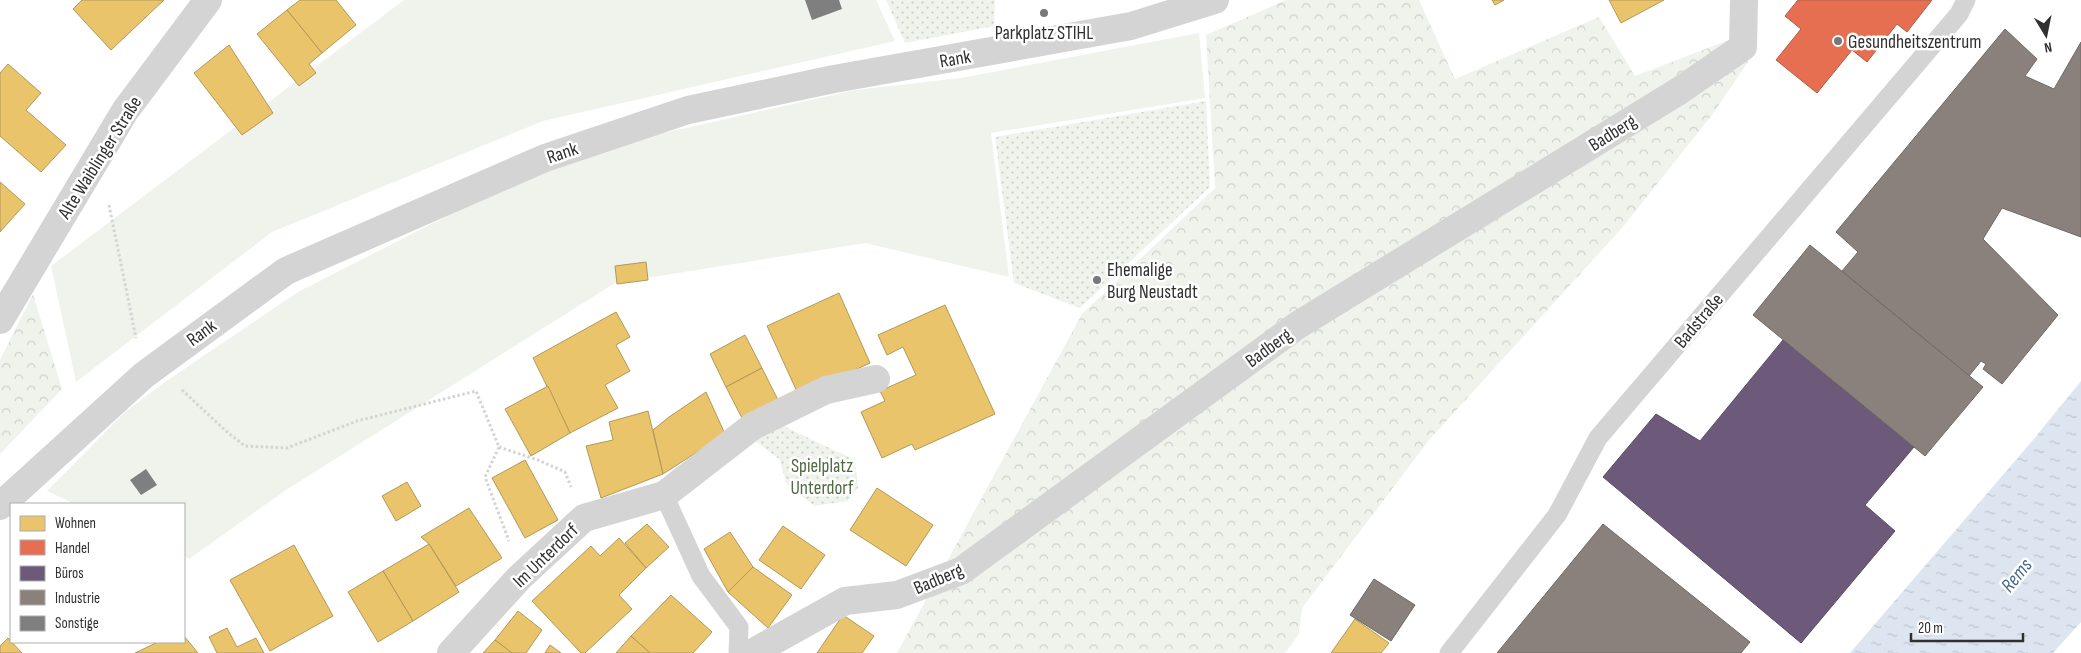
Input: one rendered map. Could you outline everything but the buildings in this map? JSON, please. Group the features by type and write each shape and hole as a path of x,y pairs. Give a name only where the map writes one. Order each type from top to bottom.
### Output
{"street":[{"name":"Alte Waiblinger Straße","path":"0,320 126,111 208,0"},
{"name":"Rank","path":"0,506 150,370 286,271 545,158 688,110 834,80 1131,26 1215,0"},
{"name":"Badberg","path":"752,653 845,601 897,595 961,571 1298,325 1679,92 1743,46 1744,0"},
{"name":"Im Unterdorf","path":"451,653 522,576 584,518 664,496 753,426 826,390 876,379"}],"lane":[{"name":"Badstraße","path":"1449,653 1557,515 1598,438 1959,14 1966,0"},
{"path":"664,496 701,576 739,627 738,653"}],"path":[{"path":"99,155 150,370 245,446 287,448 357,421 476,391 499,447 485,478 522,576"},
{"path":"499,447 538,460 565,472 584,518"}],"green space":[{"path":"404,0 876,0 895,41 543,121 272,232 76,382 51,266"},
{"path":"886,0 995,0 994,26 905,43"},
{"path":"1286,0 1419,0 1455,79 1599,17 1635,76 1729,40 1748,62 1712,115 1622,228 1429,440 1302,608 1299,634 1285,653 897,653 1082,314 1215,188 1206,35"},
{"path":"1199,33 1205,98 991,133 1009,277 865,243 615,283 286,490 189,559 185,557 185,503 73,503 47,491 125,412 165,382 298,292 520,179 624,142 855,90 961,78"},
{"path":"1206,101 1210,187 1080,308 1014,283 995,137"},
{"path":"33,294 62,389 0,454 0,360"},
{"name":"Spielplatz Unterdorf","path":"779,424 855,460 858,488 847,501 814,506 786,483 780,460 755,441"}],"water":[{"name":"Rems","path":"2081,381 2081,622 2053,653 1850,653 2033,440"}],"place":[{"name":"Parkplatz STIHL","path":"1044,13"},
{"name":"Gesundheitszentrum","path":"1838,41"},
{"name":"Ehemalige Burg Neustadt","path":"1097,280"}]}
